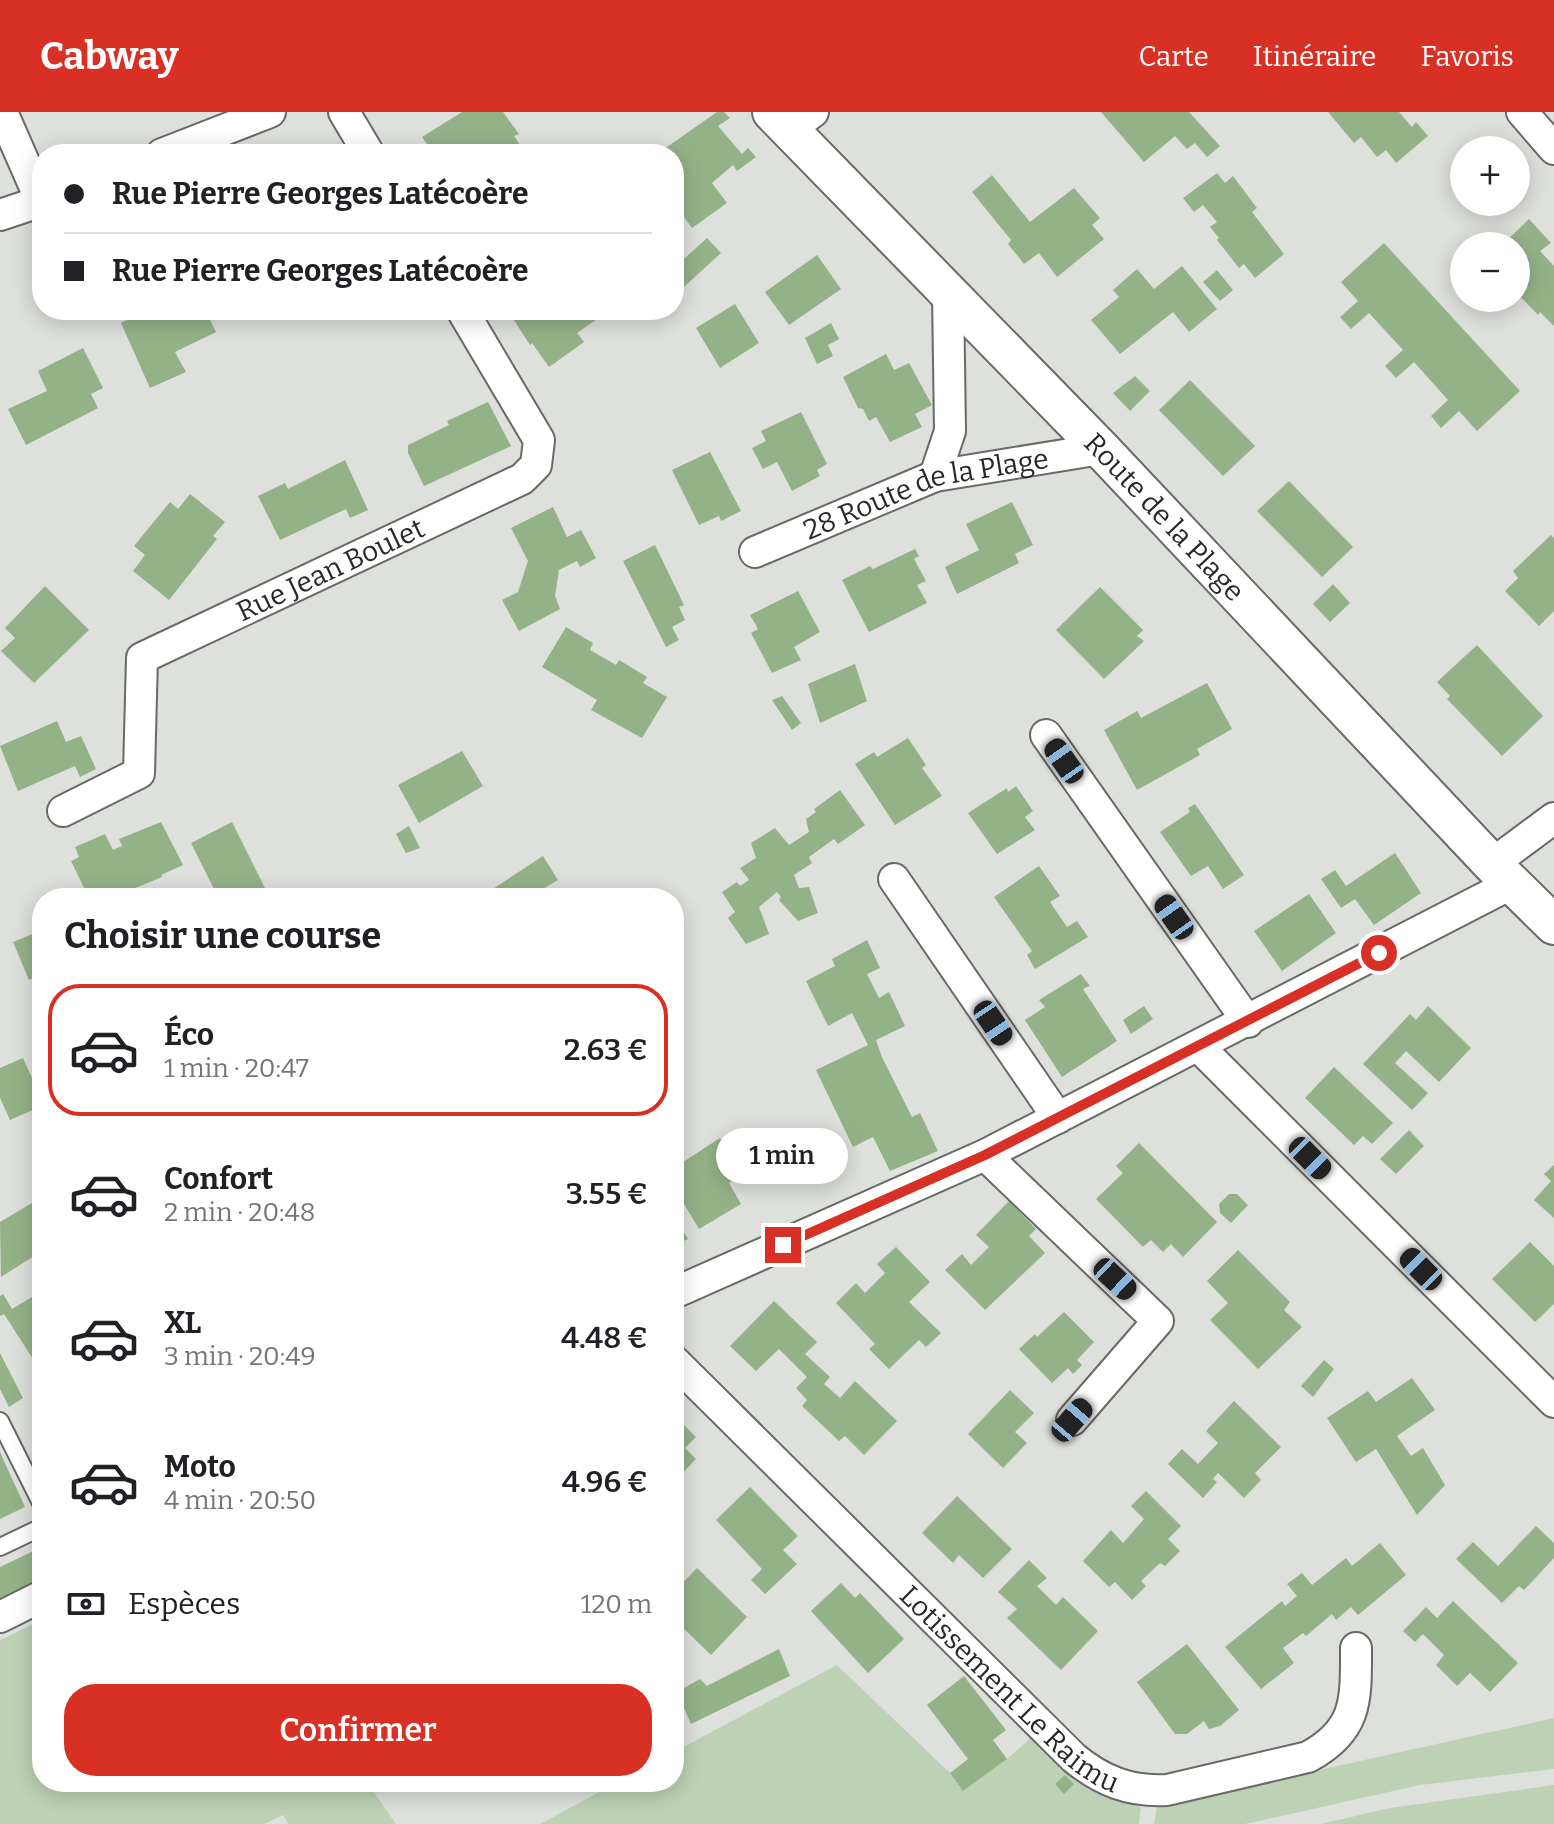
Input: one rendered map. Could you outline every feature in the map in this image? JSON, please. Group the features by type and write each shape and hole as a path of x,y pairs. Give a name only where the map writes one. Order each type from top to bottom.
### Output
{"street":[{"path":"2,112 32,180"},
{"path":"188,144 270,112"},
{"path":"344,112 363,144"},
{"path":"1522,112 1554,149"},
{"name":"Route de la Plage","path":"791,118 948,293 1101,449 1501,874 1554,925"},
{"path":"0,215 32,204"},
{"path":"935,476 950,431 948,293"},
{"name":"Rue Jean Boulet","path":"63,811 139,773 142,658 522,479 536,465 539,440 468,320"},
{"name":"28 Route de la Plage","path":"755,552 935,476 1101,449"},
{"path":"1046,735 1248,1022"},
{"path":"684,1289 985,1155 1248,1022 1501,874 1554,818"},
{"path":"894,879 1058,1118"},
{"path":"1199,1047 1554,1402"},
{"path":"985,1155 1158,1321 1072,1420"},
{"name":"Lotissement Le Raimu","path":"684,1371 1074,1758 1108,1782 1148,1791 1167,1790 1284,1765 1318,1752 1342,1733 1351,1717 1355,1698 1356,1648"},
{"path":"0,1617 32,1601"}],"lane":[{"path":"0,1421 32,1485"},
{"path":"0,1547 32,1532"}],"green space":[{"path":"32,1625 32,1792 374,1792 396,1824 289,1824 283,1815 264,1824 0,1824 0,1640"},
{"path":"837,1665 950,1773 963,1791 1036,1733 1092,1786 1141,1807 1139,1824 540,1824 599,1792 684,1792 684,1747"},
{"path":"1554,1718 1554,1769 1420,1785 1245,1824 1154,1824 1157,1806"},
{"path":"1554,1785 1554,1824 1321,1824 1390,1808"}],"building":[{"path":"462,112 503,112 519,134 514,136 519,144 427,144 422,137"},
{"path":"717,112 724,112 730,118 718,126 742,154 748,148 756,157 737,171 733,165 712,183 727,203 692,228 684,217 684,144 671,144"},
{"path":"1101,112 1189,112 1220,146 1207,157 1195,143 1187,149 1175,136 1144,162"},
{"path":"1328,112 1399,112 1412,127 1416,122 1428,136 1396,163 1386,150 1377,157 1361,137 1354,143"},
{"path":"1217,173 1225,183 1233,176 1257,208 1252,212 1284,254 1255,278 1244,264 1239,268 1217,240 1219,238 1210,227 1217,222 1203,205 1194,212 1183,198"},
{"path":"992,175 1030,222 1074,188 1100,218 1092,225 1104,239 1057,277 1039,253 1024,264 1008,244 1011,240 972,192"},
{"path":"1529,219 1551,243 1540,251 1554,266 1554,326 1530,307 1530,232 1516,232"},
{"path":"707,238 721,253 684,287 684,259"},
{"path":"1384,243 1520,391 1477,431 1459,411 1441,428 1431,416 1448,400 1414,362 1396,378 1385,366 1403,350 1369,313 1351,329 1340,317 1358,301 1341,282"},
{"path":"817,255 841,289 789,325 765,292"},
{"path":"1182,266 1217,309 1189,332 1173,312 1120,354 1091,320 1119,297 1113,290 1137,269 1154,289"},
{"path":"1217,270 1233,290 1220,301 1203,282"},
{"path":"735,304 759,343 720,368 696,328"},
{"path":"127,320 210,320 216,332 175,352 186,372 150,388 121,323"},
{"path":"514,320 596,320 577,333 584,342 549,367 532,343 530,345"},
{"path":"831,323 839,339 828,345 833,356 817,364 805,338"},
{"path":"83,348 103,388 91,394 98,408 26,445 8,409 47,391 38,371"},
{"path":"886,354 894,370 909,363 932,405 915,414 922,427 890,442 876,417 869,421 863,409 858,408 843,377"},
{"path":"1135,376 1150,391 1130,411 1113,393"},
{"path":"1190,380 1255,446 1223,476 1159,410"},
{"path":"488,402 511,446 424,486 408,453 408,445 449,425 447,421"},
{"path":"801,412 827,464 817,470 820,476 792,491 777,462 763,469 752,448 766,441 761,431"},
{"path":"710,452 741,511 721,521 719,516 699,525 672,470"},
{"path":"345,460 368,510 350,518 346,509 280,540 258,496 285,483 288,489"},
{"path":"1289,481 1353,547 1322,577 1257,511"},
{"path":"190,494 225,522 213,536 217,539 169,600 133,571 145,555 134,546 170,502 178,509"},
{"path":"1012,502 1033,545 1015,554 1019,563 957,594 945,567 979,550 966,524"},
{"path":"553,507 567,537 581,530 596,558 580,567 577,561 559,570 555,596 560,609 519,631 502,600 518,592 528,561 511,528"},
{"path":"1551,535 1554,538 1554,611 1539,626 1505,591 1518,578 1513,571"},
{"path":"655,545 684,605 679,607 685,620 672,627 679,640 666,647 623,561"},
{"path":"915,549 919,556 914,559 926,581 917,585 927,603 869,632 842,580"},
{"path":"1333,584 1350,603 1330,622 1313,604"},
{"path":"45,586 89,630 34,683 1,651 15,638 5,628"},
{"path":"1100,587 1143,630 1137,636 1144,641 1104,679 1056,630"},
{"path":"798,591 820,632 794,647 801,660 772,673 751,633 758,629 750,615"},
{"path":"566,627 593,643 590,650 616,665 619,660 647,677 643,683 667,697 642,738 591,710 597,700 542,667"},
{"path":"1477,645 1543,716 1502,756 1447,699 1450,696 1437,682"},
{"path":"855,664 867,701 820,723 808,684"},
{"path":"1207,683 1232,729 1197,749 1200,755 1137,790 1104,730 1137,711 1141,718"},
{"path":"782,696 801,723 792,730 772,700"},
{"path":"57,721 66,742 81,736 96,769 80,777 75,766 18,791 0,746"},
{"path":"908,738 926,765 922,768 942,796 895,825 855,764 874,752 877,757"},
{"path":"462,751 483,786 419,823 398,785"},
{"path":"1016,786 1033,811 1025,817 1035,830 997,854 968,813 1007,788 1008,792"},
{"path":"840,790 865,825 838,844 834,839 809,857 812,863 794,875 799,888 809,887 818,913 798,921 779,900 781,897 777,892 759,907 769,934 746,944 728,918 735,912 722,892 737,882 740,886 749,880 740,868 756,858 751,843 775,828 789,845 809,832 806,819 816,812 814,809"},
{"path":"1195,804 1244,875 1223,889 1208,866 1191,876 1160,832 1190,812 1188,808"},
{"path":"161,822 183,865 135,888 84,888 71,861 79,857 75,847 105,834 113,850 122,846 119,839"},
{"path":"232,822 265,888 214,888 191,843"},
{"path":"409,826 420,848 406,853 396,834"},
{"path":"1395,853 1421,893 1374,925 1355,899 1341,908 1321,879 1335,870 1346,886"},
{"path":"543,856 558,880 545,888 494,888"},
{"path":"1039,866 1060,896 1050,902 1067,927 1077,921 1088,937 1035,969 1027,955 1032,951 994,897"},
{"path":"1309,894 1336,933 1282,971 1254,931"},
{"path":"32,934 32,979 29,980 13,942"},
{"path":"867,940 880,968 867,974 879,998 889,992 905,1026 876,1040 912,1117 920,1113 938,1151 890,1171 873,1137 853,1147 816,1070 868,1045 852,1013 828,1026 806,981 835,966 832,959"},
{"path":"1081,974 1090,986 1083,989 1117,1041 1062,1077 1025,1020 1045,1007 1039,1000"},
{"path":"1144,1006 1153,1019 1131,1034 1123,1020"},
{"path":"1428,1006 1471,1048 1439,1082 1406,1051 1395,1063 1428,1093 1412,1110 1363,1064 1410,1014 1416,1020"},
{"path":"23,1058 32,1078 32,1110 10,1120 0,1098 0,1068"},
{"path":"1334,1067 1393,1123 1372,1144 1363,1136 1354,1145 1305,1098"},
{"path":"1409,1130 1424,1146 1396,1174 1380,1159"},
{"path":"720,1138 742,1175 729,1183 741,1204 699,1229 684,1204 684,1161"},
{"path":"1139,1143 1217,1222 1183,1257 1171,1244 1163,1252 1151,1240 1143,1247 1096,1199 1123,1173 1116,1166"},
{"path":"1554,1165 1554,1218 1534,1200 1551,1181 1544,1174"},
{"path":"1229,1194 1237,1194 1248,1205 1231,1223 1220,1213 1219,1204"},
{"path":"1009,1201 1036,1229 1029,1236 1045,1253 985,1310 945,1270 962,1254 971,1265 989,1247 976,1235"},
{"path":"32,1203 32,1257 1,1277 0,1222"},
{"path":"1530,1242 1554,1266 1554,1304 1535,1322 1492,1279"},
{"path":"896,1247 930,1282 909,1302 941,1333 926,1347 919,1340 889,1369 869,1349 875,1344 836,1303 856,1283 865,1293 885,1273 877,1264"},
{"path":"1238,1250 1290,1302 1284,1310 1302,1327 1258,1369 1210,1320 1228,1303 1207,1281"},
{"path":"3,1294 12,1309 32,1297 32,1358 4,1314 0,1316 0,1296"},
{"path":"774,1301 817,1342 805,1354 830,1377 824,1384 840,1398 855,1381 897,1421 864,1455 845,1436 839,1441 802,1406 807,1400 796,1388 807,1377 779,1349 756,1371 730,1346"},
{"path":"1064,1312 1094,1342 1077,1360 1082,1365 1073,1374 1068,1368 1052,1383 1019,1349"},
{"path":"0,1353 23,1398 9,1407 0,1389"},
{"path":"1324,1360 1334,1369 1313,1397 1301,1386"},
{"path":"1412,1378 1435,1410 1397,1436 1411,1456 1423,1448 1445,1485 1417,1515 1376,1449 1356,1462 1327,1418 1368,1391 1376,1402"},
{"path":"1010,1390 1034,1413 1015,1432 1027,1443 1003,1468 968,1434"},
{"path":"1234,1401 1281,1447 1255,1473 1261,1480 1244,1498 1218,1473 1213,1479 1217,1482 1203,1498 1168,1464 1182,1449 1198,1464 1218,1443 1206,1431"},
{"path":"684,1425 696,1437 685,1448 696,1459 684,1472"},
{"path":"0,1452 25,1507 0,1519"},
{"path":"750,1487 798,1536 783,1550 797,1564 765,1594 751,1580 762,1569 716,1520"},
{"path":"1146,1491 1181,1526 1168,1539 1180,1551 1165,1566 1160,1563 1141,1581 1146,1586 1132,1600 1115,1582 1109,1587 1083,1561 1111,1530 1123,1543 1144,1519 1131,1506"},
{"path":"957,1496 1012,1549 983,1578 959,1555 953,1563 922,1533"},
{"path":"1536,1526 1554,1543 1554,1558 1524,1590 1519,1586 1502,1603 1456,1559 1473,1542 1498,1566"},
{"path":"1380,1543 1406,1575 1358,1615 1351,1607 1336,1620 1332,1614 1306,1636 1303,1633 1283,1648 1294,1663 1261,1689 1225,1647 1282,1601 1285,1606 1297,1596 1287,1584 1302,1573 1312,1585 1346,1558 1352,1566"},
{"path":"32,1552 32,1593 0,1607 0,1567"},
{"path":"1029,1560 1047,1578 1037,1586 1056,1605 1063,1597 1098,1631 1061,1670 1007,1618 1017,1609 998,1592"},
{"path":"697,1568 747,1617 711,1655 684,1629 684,1582"},
{"path":"841,1583 855,1598 860,1593 904,1639 868,1673 811,1611"},
{"path":"1453,1601 1518,1663 1490,1692 1470,1673 1457,1686 1436,1665 1444,1655 1423,1634 1415,1642 1403,1631 1426,1607 1437,1618"},
{"path":"1187,1644 1239,1710 1220,1726 1209,1729 1204,1721 1187,1734 1175,1734 1137,1682"},
{"path":"779,1649 790,1676 691,1724 684,1708 684,1688 700,1679 707,1686"},
{"path":"964,1676 1006,1730 993,1740 1007,1759 963,1791 950,1773 968,1759 927,1705"},
{"path":"1065,1775 1074,1784 1064,1794 1055,1784"}],"route":[{"path":"783,1245 985,1155 1379,953"}]}
